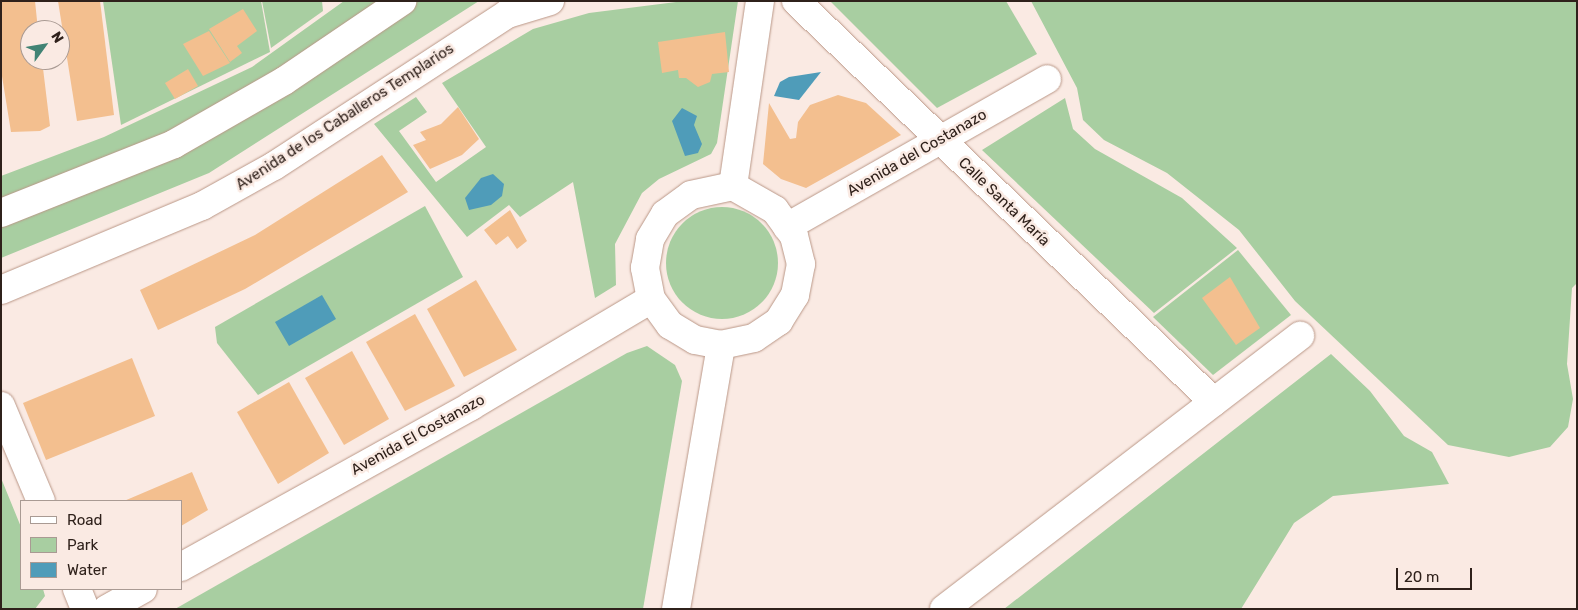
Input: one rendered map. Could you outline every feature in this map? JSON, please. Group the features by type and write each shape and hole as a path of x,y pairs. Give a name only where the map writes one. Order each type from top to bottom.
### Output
{"street":[{"path":"1,213 174,144 284,81 402,1"},
{"name":"Avenida de los Caballeros Templarios","path":"1,290 202,206 274,166 507,14 550,1"},
{"path":"734,186 760,1"},
{"name":"Calle Santa María","path":"796,1 1214,402"},
{"name":"Avenida del Costanazo","path":"787,226 1047,79"},
{"path":"734,186 775,210 787,226 801,264 796,295 779,321 754,338 721,345 695,340 670,325 651,299 644,268 650,238 665,214 691,195 734,186"},
{"name":"Avenida El Costanazo","path":"182,566 471,406 651,299"},
{"path":"944,609 1300,336"},
{"path":"676,609 721,345"},
{"path":"1,406 41,500"},
{"path":"77,590 85,609"},
{"path":"107,609 141,590"}],"green space":[{"path":"103,1 261,1 270,52 121,125"},
{"path":"262,1 322,1 323,11 271,48"},
{"path":"344,1 479,1 209,173 1,258 1,176 104,137 252,67"},
{"path":"684,1 738,1 717,143 711,154 659,179 642,193 615,244 616,285 595,298 573,182 520,217 509,205 467,237 374,124 416,97 427,112 399,131 436,182 486,147 442,83 533,29 589,13"},
{"path":"830,1 1006,1 1037,54 937,108"},
{"path":"1031,1 1577,1 1577,283 1572,288 1567,364 1573,399 1568,427 1550,447 1509,457 1448,445 1295,301 1239,230 1167,173 1104,140 1083,120 1077,88"},
{"path":"1065,98 1073,129 1095,149 1182,198 1237,248 1154,313 982,150"},
{"path":"425,206 463,277 258,395 217,343 215,327"},
{"path":"722,207 743,211 761,224 774,242 778,263 774,284 761,302 743,315 722,319 701,315 683,302 670,284 666,263 670,242 683,224 701,211"},
{"path":"1238,250 1291,315 1213,375 1153,317"},
{"path":"647,346 675,365 682,381 643,609 175,609 627,353"},
{"path":"1331,354 1370,391 1404,436 1432,452 1449,484 1333,496 1294,523 1241,609 1004,609"},
{"path":"1,478 20,525 20,590 43,590 45,596 35,609 1,609"}],"water":[{"path":"821,72 799,100 774,96 780,82 789,77"},
{"path":"682,108 697,116 694,125 702,144 698,153 685,156 672,121"},
{"path":"493,174 504,184 502,196 491,205 469,210 465,198 481,178"},
{"path":"322,295 336,319 289,346 275,322"}],"building":[{"path":"1,1 35,1 37,20 20,20 20,70 43,70 50,126 40,131 11,132 1,70"},
{"path":"58,1 100,1 114,115 77,121 69,70 70,20 61,20"},
{"path":"243,9 257,31 237,46 242,53 230,62 209,29"},
{"path":"209,31 230,63 203,76 183,44"},
{"path":"725,32 729,72 712,74 710,82 698,87 686,78 679,78 678,70 662,73 658,42"},
{"path":"188,69 198,86 175,99 165,83"},
{"path":"838,95 866,103 901,135 806,188 781,179 763,164 769,103 790,139 796,138 798,122 810,105"},
{"path":"458,107 479,139 462,155 430,169 413,145 426,140 420,132 441,124"},
{"path":"382,155 408,192 245,289 158,330 140,290 255,235"},
{"path":"510,210 527,241 517,249 508,236 496,245 484,230"},
{"path":"1230,277 1260,328 1236,345 1202,298"},
{"path":"476,280 517,350 464,377 427,309"},
{"path":"415,314 455,386 405,411 366,342"},
{"path":"352,351 389,419 344,445 305,378"},
{"path":"132,358 155,416 46,460 23,403"},
{"path":"289,382 329,453 278,484 237,412"},
{"path":"192,472 208,510 182,525 182,500 126,500"}]}
